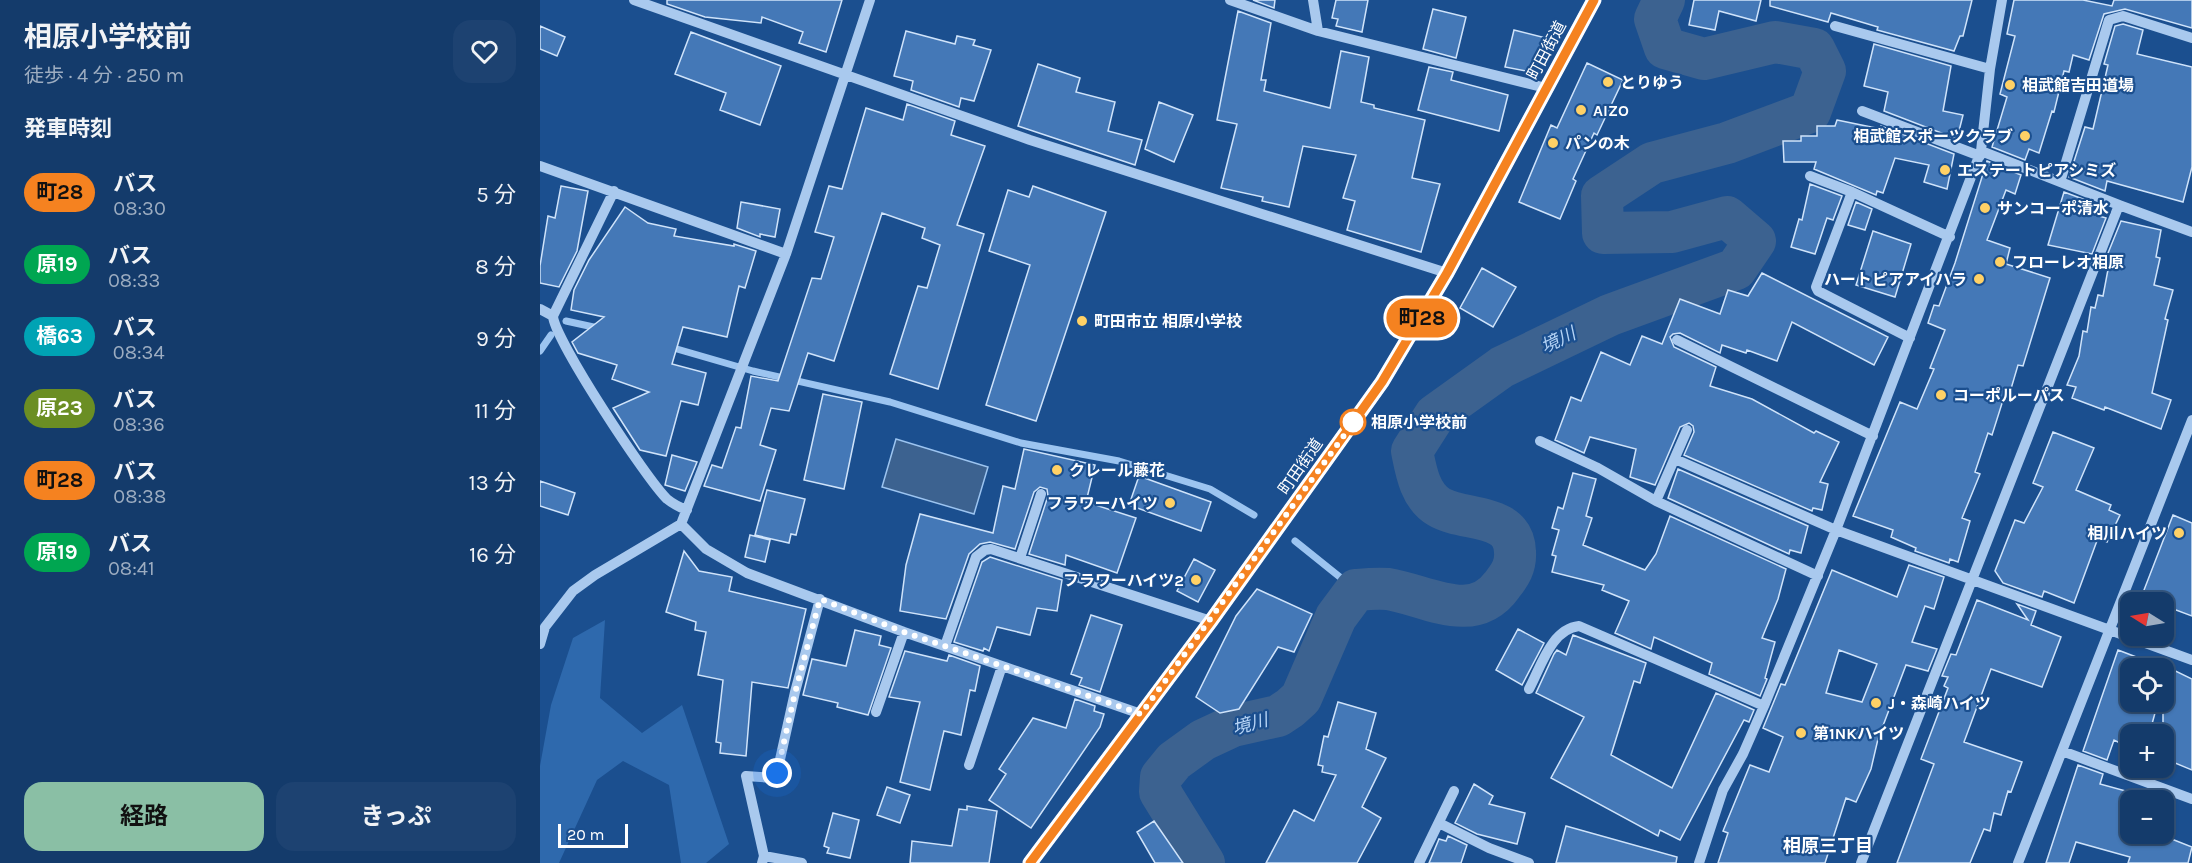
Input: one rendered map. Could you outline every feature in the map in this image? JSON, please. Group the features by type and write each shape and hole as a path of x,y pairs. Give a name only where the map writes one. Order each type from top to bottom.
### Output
{"main road":[{"name":"町田街道","path":"1030,863 1211,621 1382,382 1447,273 1594,0"}],"street":[{"path":"634,0 1030,140 1447,273"},
{"path":"540,644 542,625 580,585 681,524 786,254 870,0"},
{"path":"1230,0 1318,31 1546,88"},
{"path":"1313,0 1318,31"},
{"path":"1699,863 1723,790 1743,754 1818,576 1981,153 1990,69 2002,0"},
{"path":"2060,182 2109,20 2123,16 2192,38"},
{"path":"1835,26 1990,69"},
{"path":"1862,111 2192,232"},
{"path":"540,166 786,254"},
{"path":"1810,176 1852,192 1950,237"},
{"path":"553,316 614,191"},
{"path":"1852,192 1816,287 1818,291 1910,338"},
{"path":"1861,863 2119,205"},
{"path":"540,309 553,316 564,344 615,428 661,493 674,505 687,510"},
{"path":"1677,340 1873,436"},
{"path":"2018,863 2192,420"},
{"path":"1656,501 1687,430"},
{"path":"1540,441 1598,468 1656,501 1818,576"},
{"path":"1675,459 1836,530 2192,660"},
{"path":"1020,558 1041,494"},
{"path":"681,524 706,549 732,567 904,632 1141,714"},
{"path":"945,646 976,557 985,550 991,549 1211,621"},
{"path":"802,863 763,859 746,776 773,777 777,773 797,681 820,599"},
{"path":"1530,689 1558,637 1572,627 1579,626 1764,706"},
{"path":"876,712 904,632"},
{"path":"969,765 1002,666"},
{"path":"2062,751 2192,799"},
{"path":"1419,863 1454,791"},
{"path":"1439,823 1489,848 1529,863"}],"shaded area":[{"path":"896,439 988,467 974,514 882,487"},
{"path":"605,620 600,698 642,733 682,705 729,844 706,863 681,863 669,785 623,761 597,780 559,863 540,863 540,766 551,705 573,638"}],"building":[{"path":"667,0 842,0 826,52 799,43 803,32 762,17 761,23 705,17 667,4"},
{"path":"1253,0 1275,0 1274,8"},
{"path":"1336,0 1368,0 1362,32 1336,26 1338,19 1332,18"},
{"path":"1694,0 1761,0 1756,21 1719,11 1715,30 1689,25"},
{"path":"1770,0 1972,0 1963,36 1960,36 1954,51 1877,30 1878,27 1831,13 1828,22 1770,6"},
{"path":"2014,0 2083,0 2112,6 2114,0 2192,0 2192,28 2125,9 2104,14 2089,60 2073,55 2069,72 2064,71 2054,112 2052,111 2039,153 2029,149 2025,160 1992,147 2007,97 2000,94 2015,36 2007,34"},
{"path":"1433,9 1466,17 1456,58 1423,49"},
{"path":"1238,11 1271,23 1261,80 1266,80 1264,91 1330,108 1341,51 1369,57 1361,102 1374,105 1374,108 1425,120 1412,178 1440,184 1421,252 1347,230 1355,201 1343,198 1356,155 1303,146 1289,207 1262,201 1263,197 1221,188 1237,124 1217,120"},
{"path":"2123,24 2143,30 2137,54 2192,67 2192,167 2183,202 2107,181 2105,191 2069,177 2085,127 2093,129 2108,65 2104,64 2115,26"},
{"path":"540,26 565,37 557,56 540,49"},
{"path":"1514,30 1546,38 1540,61 1531,72 1505,67"},
{"path":"906,31 955,44 957,36 975,40 973,45 991,50 974,101 961,98 959,107 911,90 913,81 894,76"},
{"path":"691,32 781,66 760,125 720,110 726,93 675,74"},
{"path":"1874,44 1951,66 1943,111 1963,115 1957,139 1884,111 1888,92 1864,86"},
{"path":"1587,63 1623,80 1597,135 1594,133 1573,179 1576,181 1560,219 1519,202 1551,125 1557,128"},
{"path":"1038,64 1080,78 1076,92 1115,102 1108,131 1142,140 1135,165 1018,126"},
{"path":"1429,67 1453,72 1451,80 1508,95 1499,131 1418,110"},
{"path":"1159,102 1193,115 1174,162 1145,149"},
{"path":"907,104 955,121 951,135 985,146 957,225 984,234 938,389 890,374 918,286 927,288 940,245 922,238 925,228 882,213 834,361 808,353 789,411 771,408 760,445 776,450 760,501 704,486 712,465 722,468 736,427 741,428 751,376 778,381 812,278 821,279 834,237 815,232 829,186 842,189 866,108 903,120"},
{"path":"1837,120 1881,129 1881,126 1954,154 1947,189 1924,182 1929,165 1895,158 1883,193 1877,191 1876,195 1814,169 1816,162 1784,162 1783,141 1801,141 1801,136 1817,136 1817,126 1835,126"},
{"path":"1987,161 2021,175 2015,194 2006,190 1987,240 2010,248 2006,264 2050,278 2023,366 2018,365 2008,399 2004,397 1992,435 1988,433 1975,472 1980,474 1962,518 1970,521 1958,562 1950,559 1949,563 1915,551 1916,548 1891,537 1893,530 1853,516 1900,402 1917,409 1934,369 1930,368 1945,330 1928,323 1934,305 1939,306 1955,263"},
{"path":"1810,184 1842,196 1833,220 1827,218 1815,254 1791,247 1799,219 1802,220"},
{"path":"561,186 588,191 577,251 559,287 540,283 540,266 548,216 555,218"},
{"path":"1033,186 1106,212 1036,421 986,405 1030,265 989,251 1008,190 1029,197"},
{"path":"2064,192 2102,206 2099,216 2106,218 2092,254 2048,245"},
{"path":"741,202 780,209 775,237 760,234 760,237 737,228"},
{"path":"1856,202 1872,209 1865,230 1848,225"},
{"path":"625,207 648,223 676,229 674,236 734,246 734,244 756,251 745,288 739,286 727,337 683,327 672,364 706,373 698,405 681,401 666,456 640,450 613,408 649,392 612,379 617,365 578,353 572,342 604,317 571,310 574,290 589,260"},
{"path":"2121,221 2161,230 2156,257 2160,258 2154,285 2173,290 2165,319 2168,320 2152,393 2171,400 2161,429 2105,407 2104,410 2072,398 2076,387 2067,385 2079,356 2083,331 2087,332 2091,307 2095,308 2098,295 2103,296 2110,259 2106,258"},
{"path":"1873,231 1911,244 1895,297 1856,285"},
{"path":"1482,268 1516,287 1493,327 1460,308"},
{"path":"1762,273 1888,337 1874,365 1792,322 1777,361 1747,350 1746,353 1722,345 1720,353 1680,333 1670,337 1674,347 1716,367 1710,386 1752,399 1814,433 1816,431 1839,442 1820,482 1828,484 1822,510 1813,508 1812,511 1684,455 1694,432 1693,426 1689,423 1680,427 1655,485 1630,477 1636,449 1590,437 1584,453 1555,440 1571,397 1581,401 1601,352 1630,365 1642,336 1662,344 1680,299 1720,314 1728,290 1748,296"},
{"path":"823,394 862,402 844,489 804,480"},
{"path":"2053,432 2094,448 2076,490 2111,505 2109,510 2120,515 2107,542 2098,538 2074,603 2044,591 2042,597 2003,583 1995,571 2015,520 2024,523 2043,487 2033,483"},
{"path":"1024,449 1095,465 1086,502 1136,518 1117,573 1066,555 1065,565 1029,554 1048,496 1047,489 1040,487 1034,492 1015,549 990,542 980,544 969,554 946,619 900,611 906,565 920,514 993,533 1003,486 1015,489"},
{"path":"672,455 697,462 685,491 665,485"},
{"path":"1678,469 1808,526 1801,553 1790,550 1789,554 1668,498"},
{"path":"1573,473 1596,479 1586,516 1592,518 1583,545 1645,570 1656,554 1670,516 1786,569 1778,599 1762,638 1775,642 1765,678 1767,679 1760,696 1709,674 1712,663 1654,637 1651,649 1615,633 1629,601 1602,590 1604,585 1552,572 1556,556 1552,555 1559,530 1552,528 1558,507 1563,509"},
{"name":"フラワーハイツ","path":"1139,476 1211,502 1201,531 1129,505"},
{"path":"540,481 575,493 568,515 540,506"},
{"path":"767,490 805,499 796,535 791,534 789,543 755,535"},
{"path":"2173,515 2192,523 2192,616 2174,609 2174,592 2144,590"},
{"path":"750,535 770,540 765,562 745,557"},
{"path":"684,551 699,571 732,577 729,591 806,609 788,688 752,682 746,756 720,753 721,743 716,742 723,680 698,675 706,632 695,630 696,622 666,612"},
{"path":"990,557 1062,580 1057,611 1037,608 1030,635 997,627 989,651 984,648 983,651 954,642 982,562"},
{"name":"フラワーハイツ2","path":"1194,559 1215,570 1198,602 1177,591"},
{"path":"1909,565 1944,577 1934,609 1925,606 1912,642 1937,649 1928,671 1906,665 1878,739 1871,769 1856,802 1846,798 1825,863 1718,863 1728,833 1723,831 1750,765 1769,772 1783,737 1763,728 1781,684 1785,685 1832,570 1897,597","holes":["1839,650 1877,664 1862,702 1826,693"]},
{"path":"1257,589 1312,614 1294,652 1278,647 1239,709 1220,713 1196,697 1236,616"},
{"path":"1977,600 2028,620 2017,604 2036,611 2031,625 2061,637 2042,687 1991,669 1964,742 2022,762 2011,792 2008,791 2001,815 1994,813 1990,831 1984,829 1970,863 1897,863 1934,764 1921,759 1948,688 1944,686 1948,677 1942,676 1951,654 1956,655"},
{"path":"1091,615 1122,625 1100,692 1079,685 1082,678 1071,674"},
{"path":"1518,629 1544,643 1522,685 1496,670"},
{"path":"855,630 881,636 879,645 891,648 868,715 837,707 838,703 803,695 812,659 846,666"},
{"path":"1573,635 1646,663 1640,683 1634,681 1611,755 1672,788 1716,693 1754,710 1749,722 1744,720 1680,840 1660,830 1658,836 1551,778 1584,717 1536,693 1554,654 1557,650 1566,655"},
{"path":"2118,650 2139,658 2120,658 2120,712 2155,712 2152,724 2120,724 2120,743 2114,740 2107,760 2083,751"},
{"path":"905,651 947,661 949,655 980,666 975,691 970,690 961,735 944,731 930,790 900,782 920,702 889,697"},
{"path":"2174,670 2192,679 2192,770 2174,763 2174,724 2163,724 2163,712 2174,712"},
{"path":"1075,699 1095,706 1094,711 1104,714 1100,727 1031,828 989,800 1006,774 999,769 1033,718 1066,728"},
{"path":"1338,702 1376,713 1366,749 1386,758 1362,807 1381,818 1357,863 1266,863 1294,810 1314,821 1336,775 1322,772 1323,766 1318,765 1324,736 1328,737"},
{"path":"2078,765 2103,774 2100,784 2122,790 2120,790 2120,844 2174,844 2174,840 2192,847 2188,863 2128,863 2130,857 2076,842 2069,863 2046,863"},
{"path":"1474,784 1493,796 1489,804 1525,813 1517,844 1477,834 1455,823"},
{"path":"887,787 910,795 900,823 877,815"},
{"path":"967,806 997,811 989,863 910,863 912,841 952,846 959,809 967,810"},
{"path":"833,813 859,820 850,858 827,853 829,848 824,846"},
{"path":"1154,821 1183,863 1155,863 1137,832"},
{"path":"1566,826 1677,857 1676,863 1556,863"},
{"path":"1448,836 1467,845 1461,863 1429,863 1439,839 1446,841"}],"waterway":[{"name":"境川","path":"1204,863 1160,792 1161,777 1174,761 1203,740 1233,726 1278,716 1301,698 1336,617 1356,590 1388,589 1448,605 1463,606 1477,604 1490,597 1510,574 1515,562 1515,552 1512,539 1506,530 1486,520 1449,512 1433,502 1423,490 1412,451 1435,415 1502,367 1610,315 1736,269 1755,241 1727,217 1672,232 1603,233 1602,196 1652,163 1727,143 1810,112 1825,71 1814,49 1775,42 1704,59 1665,48 1655,19 1664,0"},
{"path":"566,321 598,328"},
{"path":"540,351 551,335"},
{"path":"670,347 753,371 890,402 1021,443 1119,461 1210,489 1254,515"},
{"path":"1295,541 1356,590"}],"bus line":[{"name":"町28","path":"1030,863 1211,621 1382,382 1447,273 1594,0"}],"place":[{"name":"とりゆう","path":"1608,82"},
{"name":"相武館吉田道場","path":"2010,85"},
{"name":"AIZO","path":"1581,110"},
{"name":"相武館スポーツクラブ","path":"2025,136"},
{"name":"パンの木","path":"1553,143"},
{"name":"エステートピアシミズ","path":"1945,170"},
{"name":"サンコーポ清水","path":"1985,208"},
{"name":"フローレオ相原","path":"2000,262"},
{"name":"ハートピアアイハラ","path":"1979,279"},
{"name":"町田市立 相原小学校","path":"1082,321"},
{"name":"コーポルーパス","path":"1941,395"},
{"name":"相原小学校前","path":"1353,422"},
{"name":"クレール藤花","path":"1057,470"},
{"name":"フラワーハイツ","path":"1170,503"},
{"name":"相川ハイツ","path":"2179,533"},
{"name":"フラワーハイツ2","path":"1196,580"},
{"name":"J・森崎ハイツ","path":"1876,703"},
{"name":"第1NKハイツ","path":"1801,733"}],"district":[{"name":"相原三丁目","path":"1828,846"}],"route":[{"path":"777,773 808,638 820,599 904,632 1141,714 1356,419 1353,422"}]}
